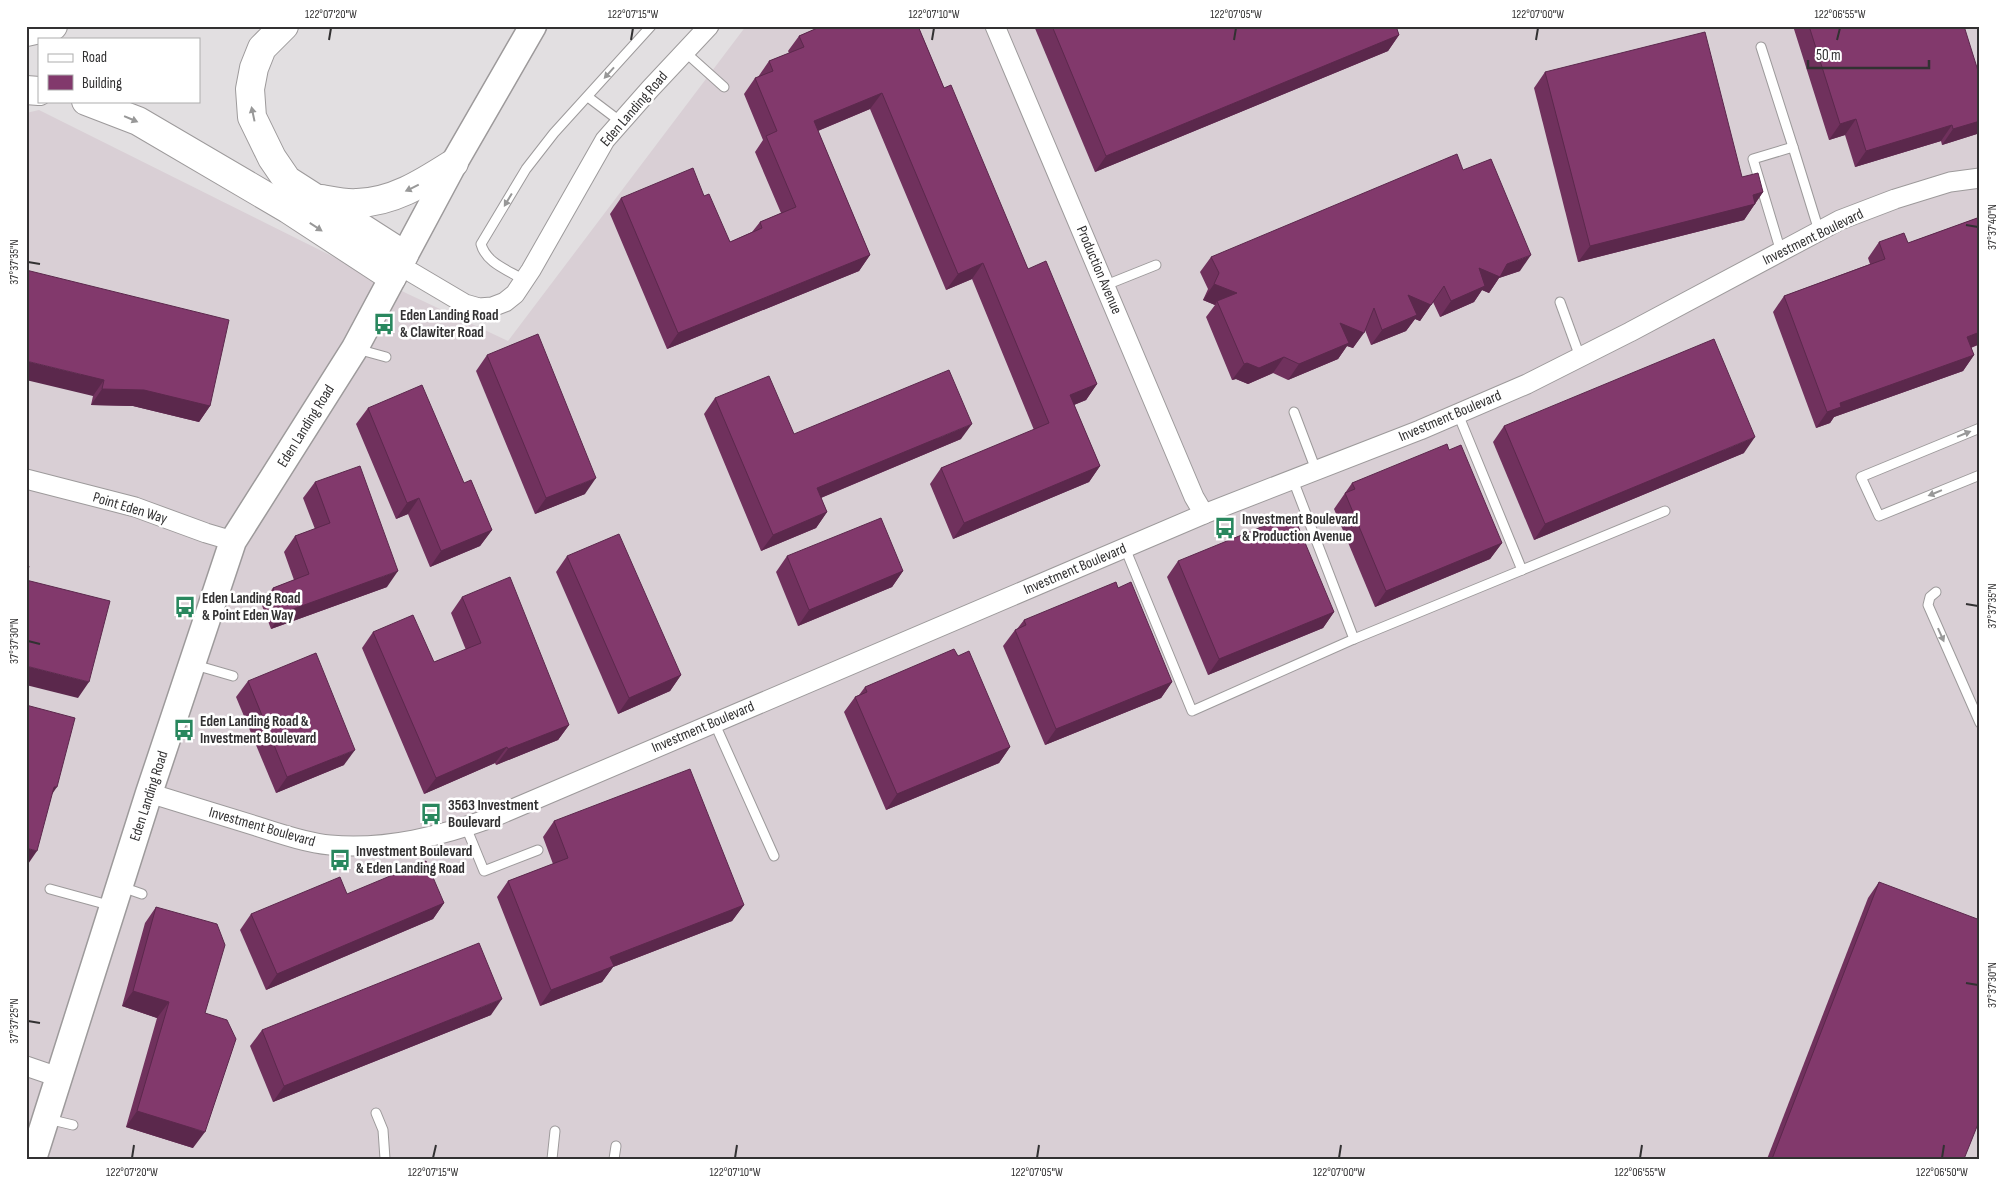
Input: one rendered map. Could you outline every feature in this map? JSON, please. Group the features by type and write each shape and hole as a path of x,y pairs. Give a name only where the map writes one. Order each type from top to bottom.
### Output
{"highway":[{"path":"26,32 53,26"},
{"path":"284,26 262,48 254,68 250,89 252,117 272,158 287,180 316,199 398,266"},
{"path":"89,102 138,121 288,209 398,266"},
{"path":"316,199 357,204 395,196 416,187 454,163"}],"street":[{"name":"Eden Landing Road","path":"33,1159 58,1077 125,895 149,793 233,541 355,348 454,163 532,26"},
{"name":"Eden Landing Road","path":"398,266 465,304 479,308 492,307 505,302 514,294 524,280 605,140 709,26"},
{"name":"Production Avenue","path":"995,26 1194,497 1204,514"},
{"name":"Investment Boulevard","path":"149,793 275,832 329,845 388,845 440,835 466,827 503,813 1204,514 1458,414 1527,384 1840,220 1894,199 1950,182 1980,178"},
{"name":"Point Eden Way","path":"26,479 136,507 233,541"},
{"path":"26,1066 58,1077"}],"lane":[{"path":"524,280 494,263 483,253 481,244 526,169 554,133 651,26"},
{"path":"1761,47 1819,231"},
{"path":"685,52 724,87"},
{"path":"588,97 621,122"},
{"path":"1781,252 1753,159 1794,147"},
{"path":"1106,285 1156,265"},
{"path":"1560,302 1580,357"},
{"path":"355,348 386,357"},
{"path":"1294,412 1316,470"},
{"path":"1458,414 1522,570"},
{"path":"1980,428 1861,477 1879,516 1980,475"},
{"path":"1293,480 1354,639"},
{"path":"1125,548 1192,711 1354,639 1666,511"},
{"path":"1936,592 1930,597 1928,605 1980,723"},
{"path":"192,664 233,676"},
{"path":"714,722 774,856"},
{"path":"466,827 484,871 538,850"},
{"path":"50,889 125,895"},
{"path":"376,1113 383,1130 385,1159"},
{"path":"46,1118 73,1125"},
{"path":"552,1159 555,1131"},
{"path":"614,1159 616,1146"}],"shaded area":[{"path":"746,26 1980,26 1980,1159 26,1159 26,113 39,110 408,294 508,341"}],"building":[{"path":"822,26 918,26 944,88 951,85 1028,269 1046,261 1097,384 1070,395 1100,466 964,523 941,468 1049,423 983,263 958,274 882,93 814,121 870,255 678,333 621,198 693,168 704,196 709,194 730,242 762,228 760,222 796,207 766,136 777,131 755,78 773,71 769,61 804,47 799,36"},
{"path":"1052,26 1396,26 1399,35 1106,156"},
{"path":"1809,26 1964,26 1980,74 1980,121 1953,129 1952,125 1866,151 1856,119 1840,124"},
{"path":"1705,32 1742,177 1758,173 1763,192 1753,195 1755,204 1590,246 1545,72"},
{"path":"1457,154 1463,170 1491,159 1531,255 1507,264 1500,277 1479,268 1485,286 1451,301 1444,286 1431,305 1408,295 1417,315 1382,330 1374,308 1364,333 1340,323 1349,343 1299,364 1284,357 1259,368 1247,363 1244,364 1217,301 1237,293 1214,284 1219,273 1211,257"},
{"path":"1980,217 1980,332 1967,337 1974,355 1840,403 1841,407 1827,412 1784,296 1885,259 1879,242 1904,233 1908,243"},
{"path":"26,270 229,320 210,406 144,390 102,389 104,380 26,361"},
{"path":"538,334 596,478 546,498 487,355"},
{"path":"1714,339 1755,437 1545,524 1504,426"},
{"path":"949,370 972,424 817,488 827,512 773,535 715,398 769,376 794,434"},
{"path":"422,385 464,483 471,480 492,530 441,551 419,498 407,503 368,408"},
{"path":"1447,444 1449,450 1461,445 1502,543 1386,591 1345,493 1355,489 1352,483"},
{"path":"360,466 398,571 282,613 273,588 309,574 295,536 330,523 315,482"},
{"path":"1293,514 1334,612 1219,659 1178,561"},
{"path":"881,518 903,571 809,610 787,556"},
{"path":"619,534 681,675 629,698 567,556"},
{"path":"26,565 29,566 26,579"},
{"path":"510,577 569,725 508,749 507,747 436,778 373,632 413,615 434,662 481,643 462,597"},
{"path":"26,580 110,601 89,682 26,666"},
{"path":"1116,582 1118,588 1131,582 1172,682 1056,729 1015,630 1026,625 1024,620"},
{"path":"954,649 958,656 969,651 1010,747 897,794 855,697 867,692 865,687"},
{"path":"316,653 355,750 287,777 248,681"},
{"path":"26,705 75,718 57,787 54,787 37,851 26,848"},
{"path":"690,769 744,905 610,957 614,966 551,990 508,881 568,858 554,821"},
{"path":"426,861 444,903 277,974 251,914 340,877 347,894"},
{"path":"1879,882 1980,920 1980,1119 1964,1159 1772,1159"},
{"path":"156,907 217,924 225,945 205,1013 227,1020 236,1039 205,1132 137,1111 169,1002 133,991"},
{"path":"479,943 502,999 284,1086 262,1030"}],"place":[{"name":"Eden Landing Road & Clawiter Road","path":"384,324"},
{"name":"Investment Boulevard & Production Avenue","path":"1225,528"},
{"name":"Eden Landing Road & Point Eden Way","path":"185,607"},
{"name":"Eden Landing Road & Investment Boulevard","path":"184,730"},
{"name":"3563 Investment Boulevard","path":"431,814"},
{"name":"Investment Boulevard & Eden Landing Road","path":"340,860"}]}
